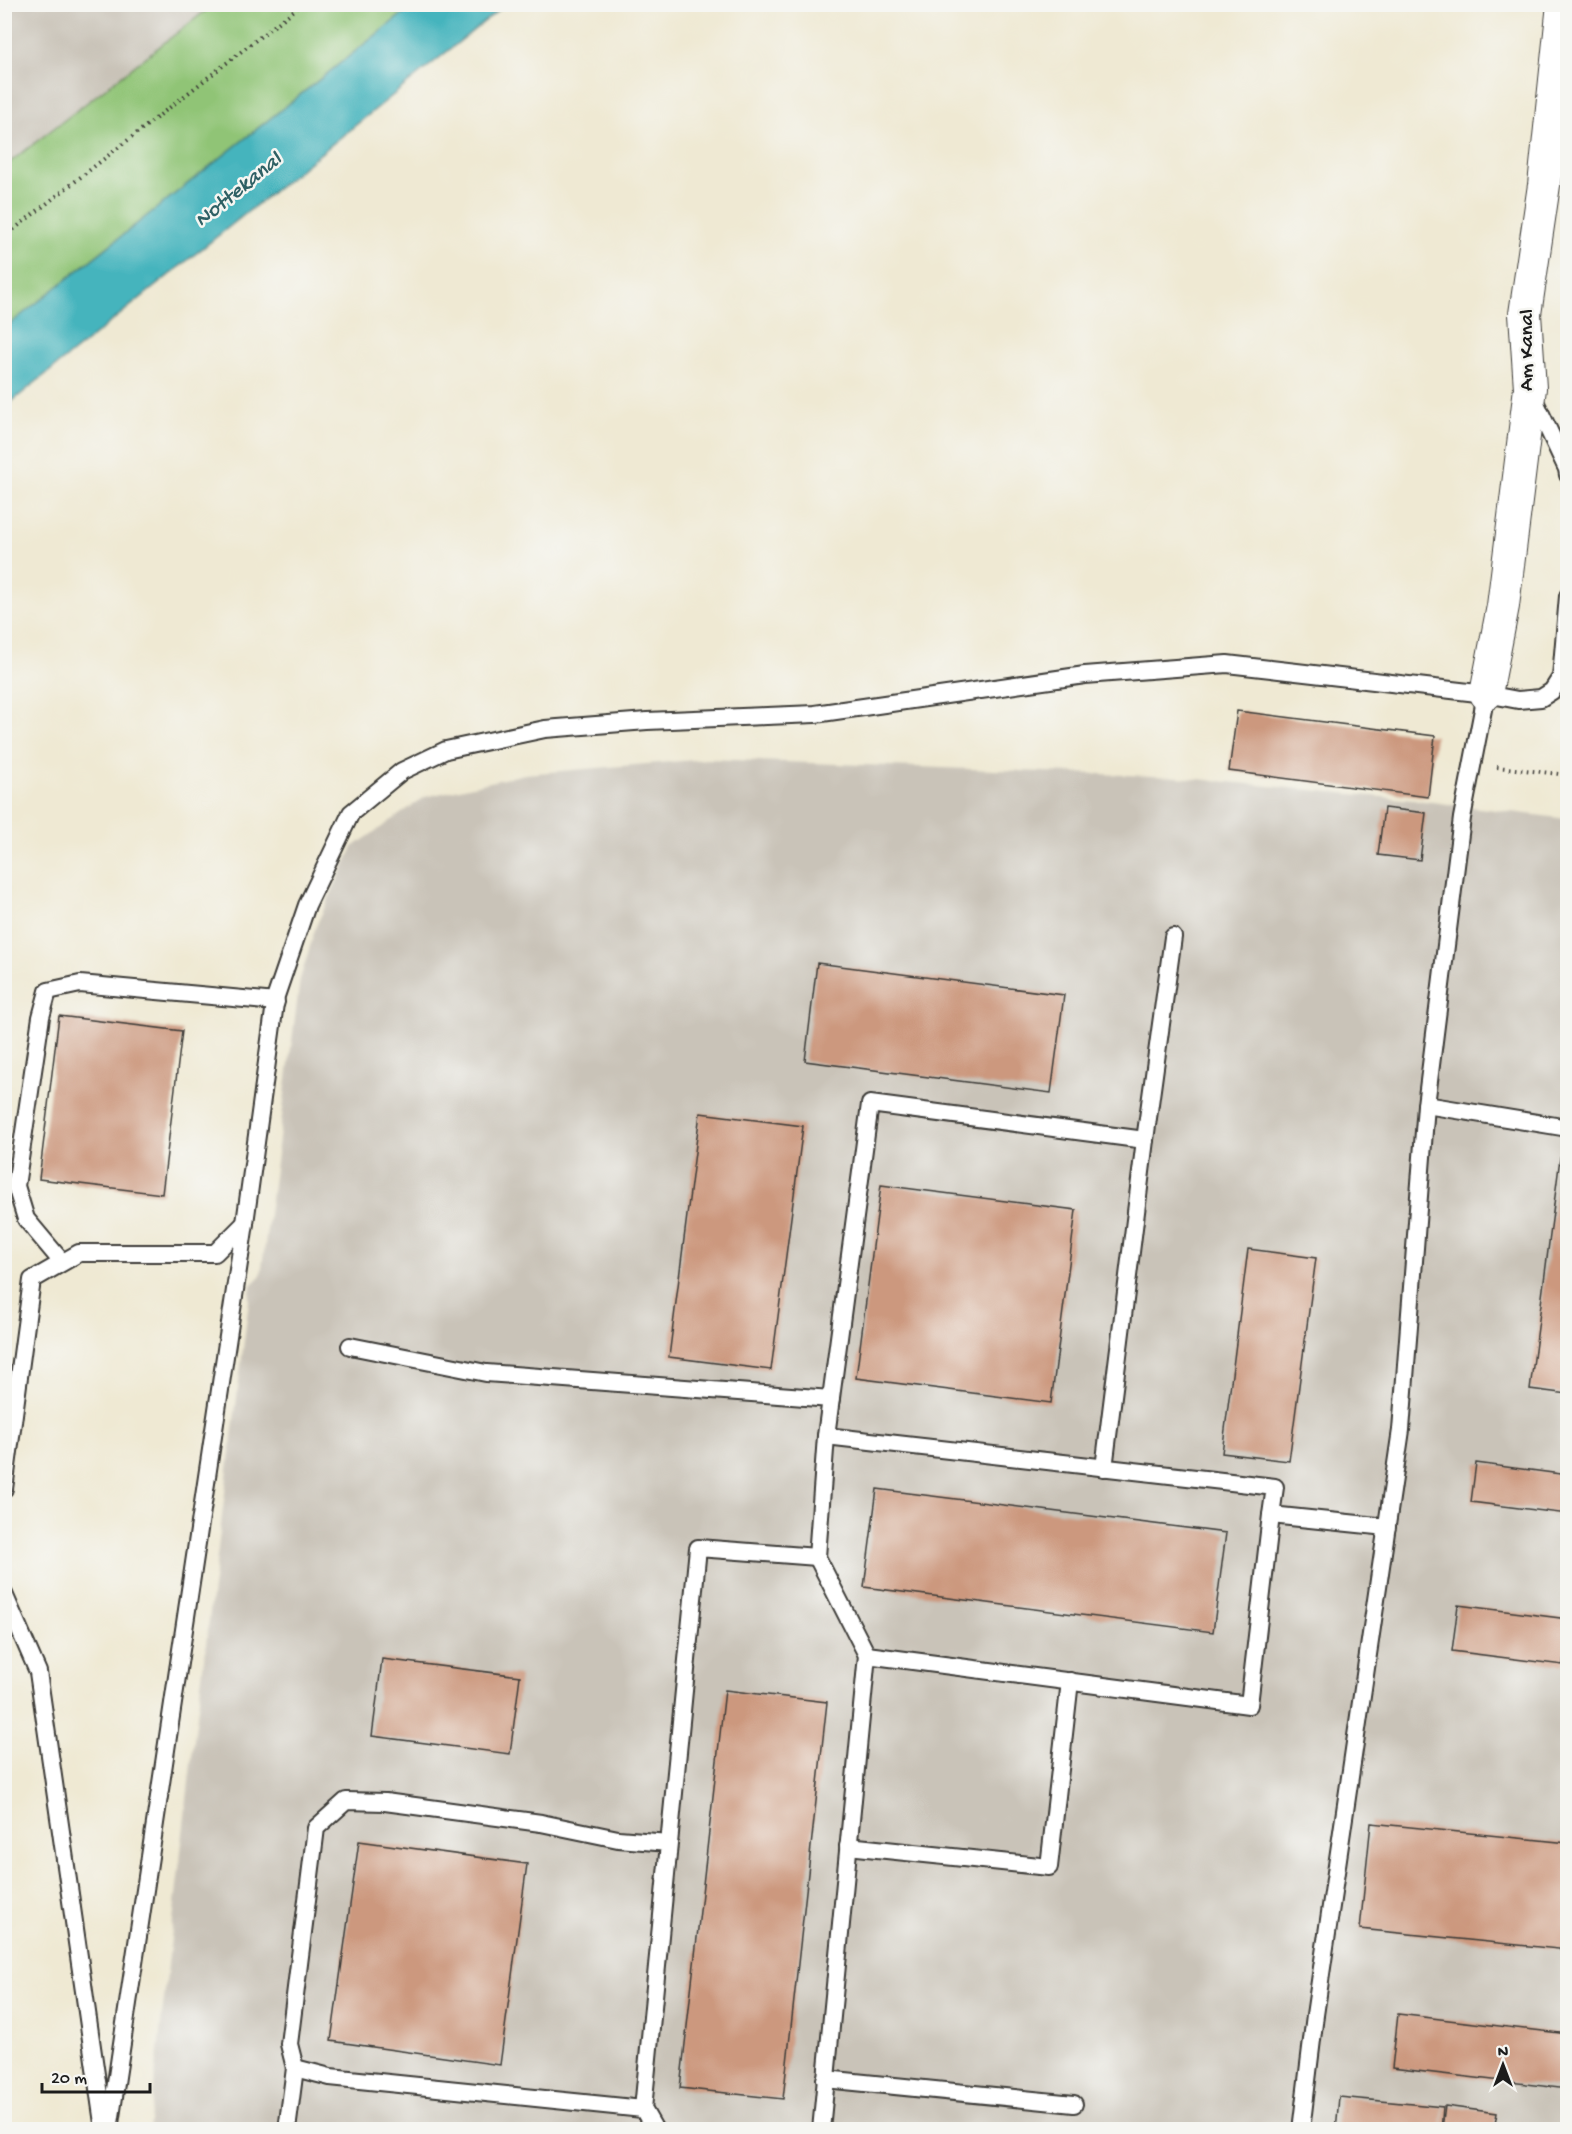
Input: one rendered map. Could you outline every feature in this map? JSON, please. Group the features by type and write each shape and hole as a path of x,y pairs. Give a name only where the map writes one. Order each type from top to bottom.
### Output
{"street":[{"name":"Am Kanal","path":"1486,694 1503,606 1530,388 1525,314 1544,185 1563,4"}],"lane":[{"path":"1530,388 1567,469 1568,476"},
{"path":"109,2130 276,1002 307,905 351,813 402,771 446,750 545,729 647,721 815,714 1085,675 1227,664 1486,694 1518,700 1541,698 1552,691 1561,677 1568,596"},
{"path":"1301,2130 1318,1993 1401,1430 1426,1105 1462,818 1486,694"},
{"path":"1104,1468 1173,937"},
{"path":"62,1262 26,1219 16,1186 41,1017 48,991 80,984 276,1002"},
{"path":"820,2130 867,1656 817,1557 826,1436 870,1104 1145,1140"},
{"path":"1426,1105 1568,1128"},
{"path":"4,1489 32,1280 79,1253 215,1253 245,1223"},
{"path":"350,1346 486,1373 831,1399"},
{"path":"826,1436 1275,1487 1249,1705 867,1656"},
{"path":"1271,1515 1387,1527"},
{"path":"655,2130 643,2109 698,1548 817,1557"},
{"path":"4,1594 38,1672 104,2130"},
{"path":"848,1846 1048,1867 1070,1681"},
{"path":"287,2130 295,2068 289,2044 316,1828 346,1801 385,1802 541,1823 618,1839 669,1843"},
{"path":"295,2068 330,2077 643,2109"},
{"path":"825,2079 1074,2104"}],"path":[{"path":"4,237 302,4"},
{"path":"1473,764 1568,776"}],"shaded area":[{"path":"5,5 213,5 5,166"},
{"path":"707,759 1177,777 1424,801 1567,819 1567,2129 149,2130 191,1764 251,1285 261,1275 300,980 316,926 353,847 425,797 525,774"}],"green space":[{"path":"213,5 414,5 5,328 5,166"}],"water":[{"name":"Nottekanal","path":"414,5 505,5 5,407 5,328"}],"building":[{"path":"1237,711 1435,736 1428,797 1229,771"},
{"path":"1384,808 1426,813 1420,860 1378,855"},
{"path":"817,963 1064,995 1051,1093 805,1061"},
{"path":"59,1016 182,1031 162,1194 39,1179"},
{"path":"700,1113 803,1126 771,1370 669,1357"},
{"path":"1560,1158 1568,1159 1568,1394 1530,1389"},
{"path":"881,1185 1076,1210 1051,1403 856,1378"},
{"path":"1248,1249 1316,1258 1289,1461 1222,1453"},
{"path":"1476,1463 1568,1475 1568,1514 1471,1502"},
{"path":"877,1489 1226,1533 1213,1632 864,1587"},
{"path":"1458,1605 1568,1619 1563,1665 1452,1651"},
{"path":"382,1659 520,1676 510,1754 372,1736"},
{"path":"725,1690 827,1702 783,2099 680,2088"},
{"path":"1371,1823 1568,1843 1568,1950 1360,1929"},
{"path":"359,1841 527,1864 500,2065 331,2041"},
{"path":"1398,2014 1568,2034 1568,2089 1392,2068"},
{"path":"1339,2097 1443,2107 1441,2130 1336,2130"},
{"path":"1445,2106 1497,2113 1494,2130 1442,2130"}]}
